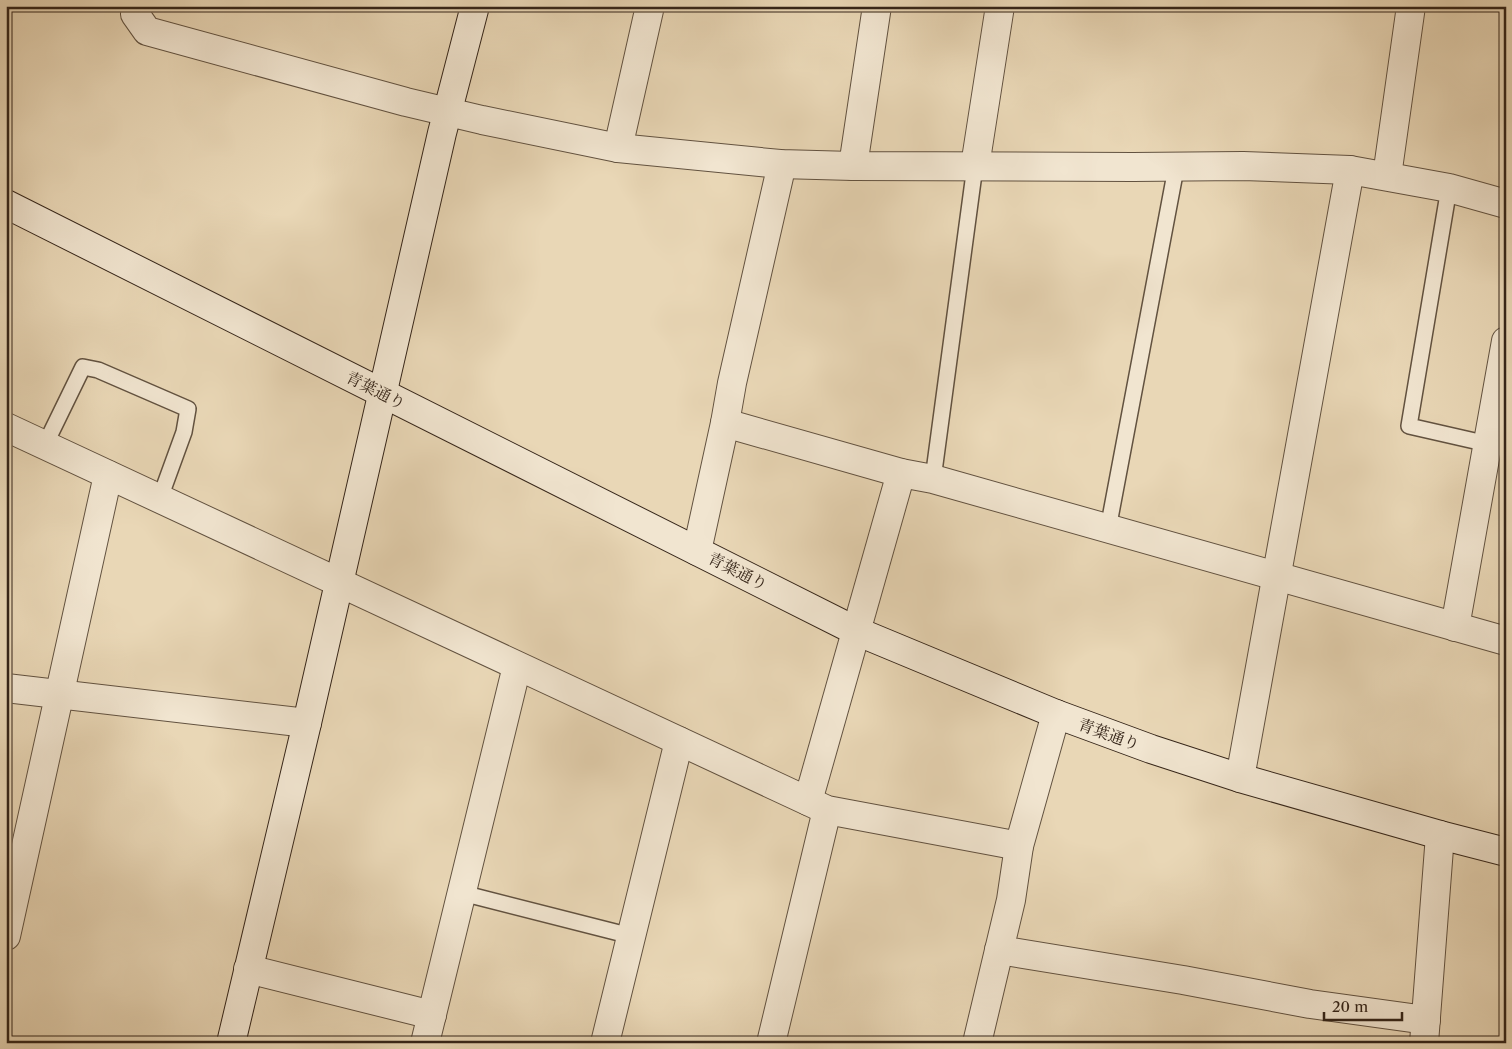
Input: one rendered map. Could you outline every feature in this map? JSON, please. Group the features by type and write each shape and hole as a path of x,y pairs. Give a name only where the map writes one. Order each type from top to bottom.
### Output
{"street":[{"path":"137,6 135,14 147,31 406,102 618,148 780,164 853,166 1243,166 1350,170 1449,188 1506,204"},
{"path":"231,1043 448,112 475,6"},
{"path":"618,148 650,6"},
{"path":"853,166 877,6"},
{"path":"975,166 1000,6"},
{"path":"1387,176 1411,6"},
{"path":"697,550 732,383 779,177 780,164"},
{"path":"1240,778 1350,170"},
{"name":"青葉通り","path":"6,204 856,631 1056,714 1151,749 1240,778 1506,852"},
{"path":"1455,627 1506,341"},
{"path":"725,423 901,473 933,479 1506,641"},
{"path":"6,427 818,806 1019,846"},
{"path":"771,1043 818,806 856,631 901,473"},
{"path":"6,936 108,475"},
{"path":"426,1043 517,666"},
{"path":"6,688 307,723"},
{"path":"977,1043 1011,900 1019,846 1056,714"},
{"path":"605,1043 679,741"},
{"path":"999,950 1183,980 1310,1004 1425,1031 1440,835"},
{"path":"248,969 432,1015"}],"lane":[{"path":"933,479 975,166"},
{"path":"1108,529 1174,179 1174,166"},
{"path":"1449,188 1409,426 1488,444"},
{"path":"45,445 83,367 98,370 188,409 184,432 160,498"},
{"path":"462,893 631,936"}]}
